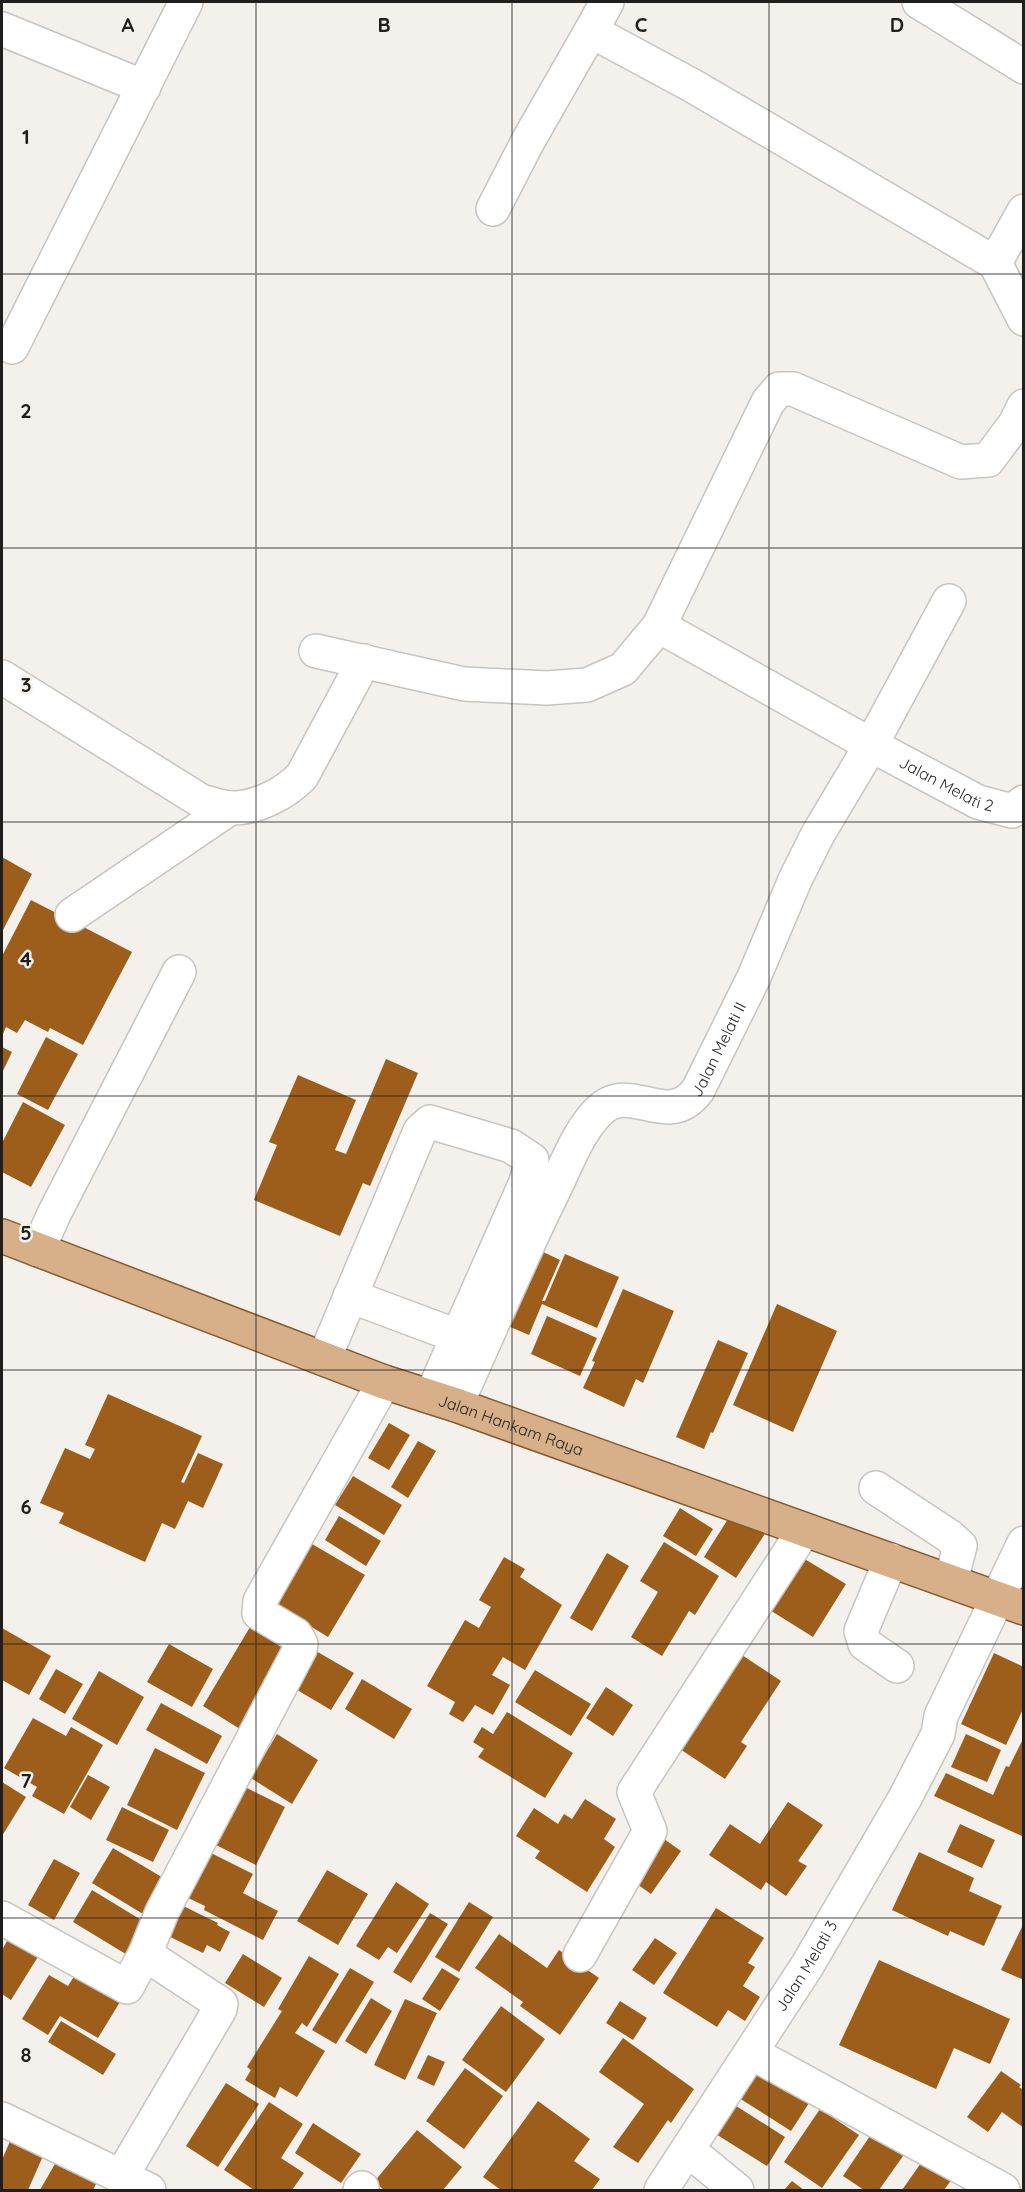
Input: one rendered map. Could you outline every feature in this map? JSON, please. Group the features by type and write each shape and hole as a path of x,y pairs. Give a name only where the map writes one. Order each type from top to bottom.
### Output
{"main road":[{"name":"Jalan Hankam Raya","path":"2,1236 384,1382 444,1401 1010,1603"}],"street":[{"path":"493,209 528,141 607,2"},
{"path":"919,2 1023,67"},
{"path":"12,347 183,7"},
{"path":"2,29 144,87"},
{"path":"591,31 693,86 995,263 1023,319"},
{"path":"995,263 1023,211"},
{"path":"316,651 464,684 547,688 587,685 623,669 659,626 768,402 779,389 793,389 961,462 988,460 1015,424 1023,406"},
{"path":"659,626 871,746 949,601"},
{"path":"72,915 230,808 270,799 294,784 302,776 364,661"},
{"path":"2,677 201,801 230,808"},
{"name":"Jalan Melati 2","path":"871,746 978,802 1012,811 1023,802"},
{"name":"Jalan Melati II","path":"444,1401 542,1214 580,1135 600,1110 616,1101 634,1100 671,1108 682,1106 698,1090 754,977 809,852 871,746"},
{"path":"38,1250 54,1214 178,972"},
{"path":"324,1359 420,1131 430,1122 511,1146 532,1160 526,1182 457,1336 444,1401"},
{"path":"350,1296 457,1336"},
{"path":"2,1918 127,1987 145,1954 162,1912 300,1649 301,1644 296,1635 262,1616 259,1613 259,1605 384,1382"},
{"path":"876,1488 949,1536 960,1546 951,1581"},
{"path":"580,1955 650,1831 634,1792 804,1530"},
{"name":"Jalan Melati 3","path":"661,2190 807,1966 905,1798 938,1734 941,1716 1010,1603 1023,1543"},
{"path":"891,1560 861,1631 865,1644 897,1666"},
{"path":"2,2119 135,2184 221,2004 145,1954"},
{"path":"752,2053 1003,2190"},
{"path":"688,2150 737,2190"}],"building":[{"path":"2,857 32,874 2,932"},
{"path":"31,900 132,952 83,1045 50,1028 48,1032 25,1020 17,1033 6,1027 2,1036 2,956"},
{"path":"46,1037 78,1054 48,1110 17,1094"},
{"path":"2,1047 12,1052 2,1073"},
{"path":"386,1059 418,1073 370,1186 363,1183 340,1236 254,1200 277,1145 269,1142 298,1075 356,1100 335,1150 346,1154"},
{"path":"23,1102 65,1125 31,1187 2,1172 2,1143"},
{"path":"537,1249 560,1260 542,1301 545,1301 565,1254 619,1277 597,1328 542,1304 529,1335 503,1324"},
{"path":"623,1289 674,1311 643,1383 636,1379 624,1407 583,1388"},
{"path":"777,1304 837,1331 793,1432 733,1405"},
{"path":"547,1316 597,1338 580,1376 531,1354"},
{"path":"718,1340 748,1353 704,1449 676,1437"},
{"path":"108,1394 202,1436 181,1482 184,1483 198,1453 223,1464 203,1508 188,1501 175,1529 162,1523 145,1562 59,1523 64,1513 40,1503 65,1448 90,1459 95,1449 85,1445"},
{"path":"389,1423 410,1435 389,1470 368,1458"},
{"path":"418,1441 436,1451 408,1498 391,1487"},
{"path":"353,1476 402,1505 384,1535 335,1505"},
{"path":"680,1508 713,1529 696,1556 663,1536"},
{"path":"735,1508 768,1529 736,1578 704,1557"},
{"path":"339,1516 381,1541 366,1566 325,1540"},
{"path":"307,1541 365,1575 328,1637 271,1602"},
{"path":"664,1542 719,1576 695,1615 689,1611 662,1656 631,1637 658,1592 640,1581"},
{"path":"607,1553 629,1566 592,1631 570,1618"},
{"path":"798,1555 846,1584 813,1637 765,1607"},
{"path":"504,1557 525,1569 520,1577 562,1605 525,1670 503,1657 492,1675 510,1685 493,1715 475,1705 463,1722 449,1714 455,1702 427,1686 465,1620 479,1628 491,1607 479,1600"},
{"path":"256,1617 300,1644 248,1734 203,1706"},
{"path":"2,1628 51,1656 29,1695 2,1680"},
{"path":"169,1644 213,1669 192,1707 147,1682"},
{"path":"309,1647 354,1673 331,1710 287,1684"},
{"path":"730,1647 781,1681 741,1742 747,1746 725,1779 671,1743"},
{"path":"994,1653 1024,1667 1024,1707 1006,1745 961,1724"},
{"path":"56,1669 83,1684 65,1714 39,1699"},
{"path":"535,1670 591,1704 571,1736 515,1702"},
{"path":"99,1671 144,1697 117,1745 72,1719"},
{"path":"362,1679 412,1709 394,1739 345,1709"},
{"path":"606,1687 633,1705 613,1736 586,1718"},
{"path":"161,1703 222,1736 207,1764 146,1730"},
{"path":"507,1712 573,1753 545,1798 478,1757 484,1749 473,1742 482,1727 493,1734"},
{"path":"33,1718 66,1736 71,1727 103,1745 64,1814 32,1796 37,1787 4,1768"},
{"path":"277,1734 318,1760 292,1804 251,1778"},
{"path":"966,1734 1001,1750 987,1782 951,1767"},
{"path":"1024,1737 1024,1837 934,1796 946,1773 993,1795 1006,1766 1009,1767"},
{"path":"155,1748 205,1773 177,1830 127,1805"},
{"path":"88,1775 110,1787 91,1820 70,1807"},
{"path":"2,1782 26,1797 2,1836"},
{"path":"235,1782 285,1807 256,1865 206,1840"},
{"path":"585,1799 616,1819 604,1839 615,1847 587,1892 535,1858 540,1851 516,1836 534,1808 558,1824 564,1814 572,1819"},
{"path":"788,1802 823,1825 798,1861 807,1866 786,1896 766,1882 761,1890 709,1855 730,1824 760,1844"},
{"path":"122,1807 169,1830 153,1862 106,1840"},
{"path":"960,1824 995,1840 982,1868 947,1852"},
{"path":"657,1834 681,1851 651,1894 627,1877"},
{"path":"113,1848 165,1879 143,1914 92,1883"},
{"path":"209,1852 253,1874 243,1893 278,1911 263,1940 204,1910 205,1906 186,1897"},
{"path":"919,1852 974,1878 969,1891 1002,1906 984,1946 950,1931 948,1936 892,1910"},
{"path":"54,1859 80,1873 54,1920 28,1905"},
{"path":"327,1870 368,1894 338,1945 297,1921"},
{"path":"396,1882 429,1904 397,1953 388,1947 379,1960 356,1946"},
{"path":"92,1890 148,1924 129,1956 73,1922"},
{"path":"175,1902 218,1923 217,1925 230,1932 220,1952 207,1945 203,1953 160,1932"},
{"path":"469,1902 493,1917 459,1972 435,1957"},
{"path":"716,1908 764,1938 748,1963 755,1967 743,1986 760,1997 745,2021 728,2010 717,2027 663,1993"},
{"path":"430,1913 448,1924 411,1983 393,1972"},
{"path":"1024,1923 1024,1980 1001,1970"},
{"path":"11,1934 41,1952 11,2000 2,1994 2,1950"},
{"path":"499,1934 547,1968 559,1950 599,1978 560,2035 520,2006 523,2002 475,1968"},
{"path":"655,1938 677,1953 654,1985 632,1970"},
{"path":"243,1954 282,1978 264,2007 225,1983"},
{"path":"309,1956 339,1974 307,2027 302,2023 295,2033 325,2051 297,2097 280,2087 275,2098 245,2080 251,2070 247,2067 282,2011 278,2009"},
{"path":"879,1960 1010,2019 990,2064 954,2048 936,2089 839,2045"},
{"path":"350,1968 374,1982 336,2044 312,2030"},
{"path":"442,1968 460,1979 440,2011 422,1999"},
{"path":"78,1970 123,1997 98,2038 60,2016 48,2035 22,2019 49,1975 68,1986"},
{"path":"371,1998 392,2011 366,2054 345,2041"},
{"path":"405,1999 437,2013 405,2080 374,2065"},
{"path":"620,2001 647,2018 633,2040 606,2023"},
{"path":"501,2006 545,2039 506,2092 462,2060"},
{"path":"61,2021 116,2054 103,2075 48,2042"},
{"path":"623,2038 694,2089 671,2123 668,2120 638,2163 613,2147 644,2104 599,2072"},
{"path":"428,2055 445,2062 434,2086 417,2078"},
{"path":"760,2067 811,2100 791,2131 739,2098"},
{"path":"465,2068 503,2096 464,2149 426,2121"},
{"path":"1001,2071 1021,2085 1019,2087 1024,2090 1024,2128 1002,2112 988,2132 967,2117"},
{"path":"226,2083 259,2104 218,2167 186,2146"},
{"path":"538,2101 590,2139 574,2161 600,2179 592,2190 501,2190 483,2177"},
{"path":"269,2102 303,2124 281,2158 304,2173 292,2190 254,2190 224,2170"},
{"path":"730,2102 785,2137 767,2166 711,2131"},
{"path":"820,2109 859,2135 822,2188 784,2162"},
{"path":"313,2123 361,2154 341,2183 295,2153"},
{"path":"876,2127 908,2149 879,2190 864,2190 843,2176"},
{"path":"417,2130 462,2167 443,2190 384,2190 374,2182"},
{"path":"10,2141 43,2156 28,2190 2,2190 2,2160"},
{"path":"926,2156 955,2175 944,2190 902,2190"},
{"path":"56,2162 96,2184 93,2190 40,2190"},
{"path":"792,2181 804,2190 784,2190"}]}
